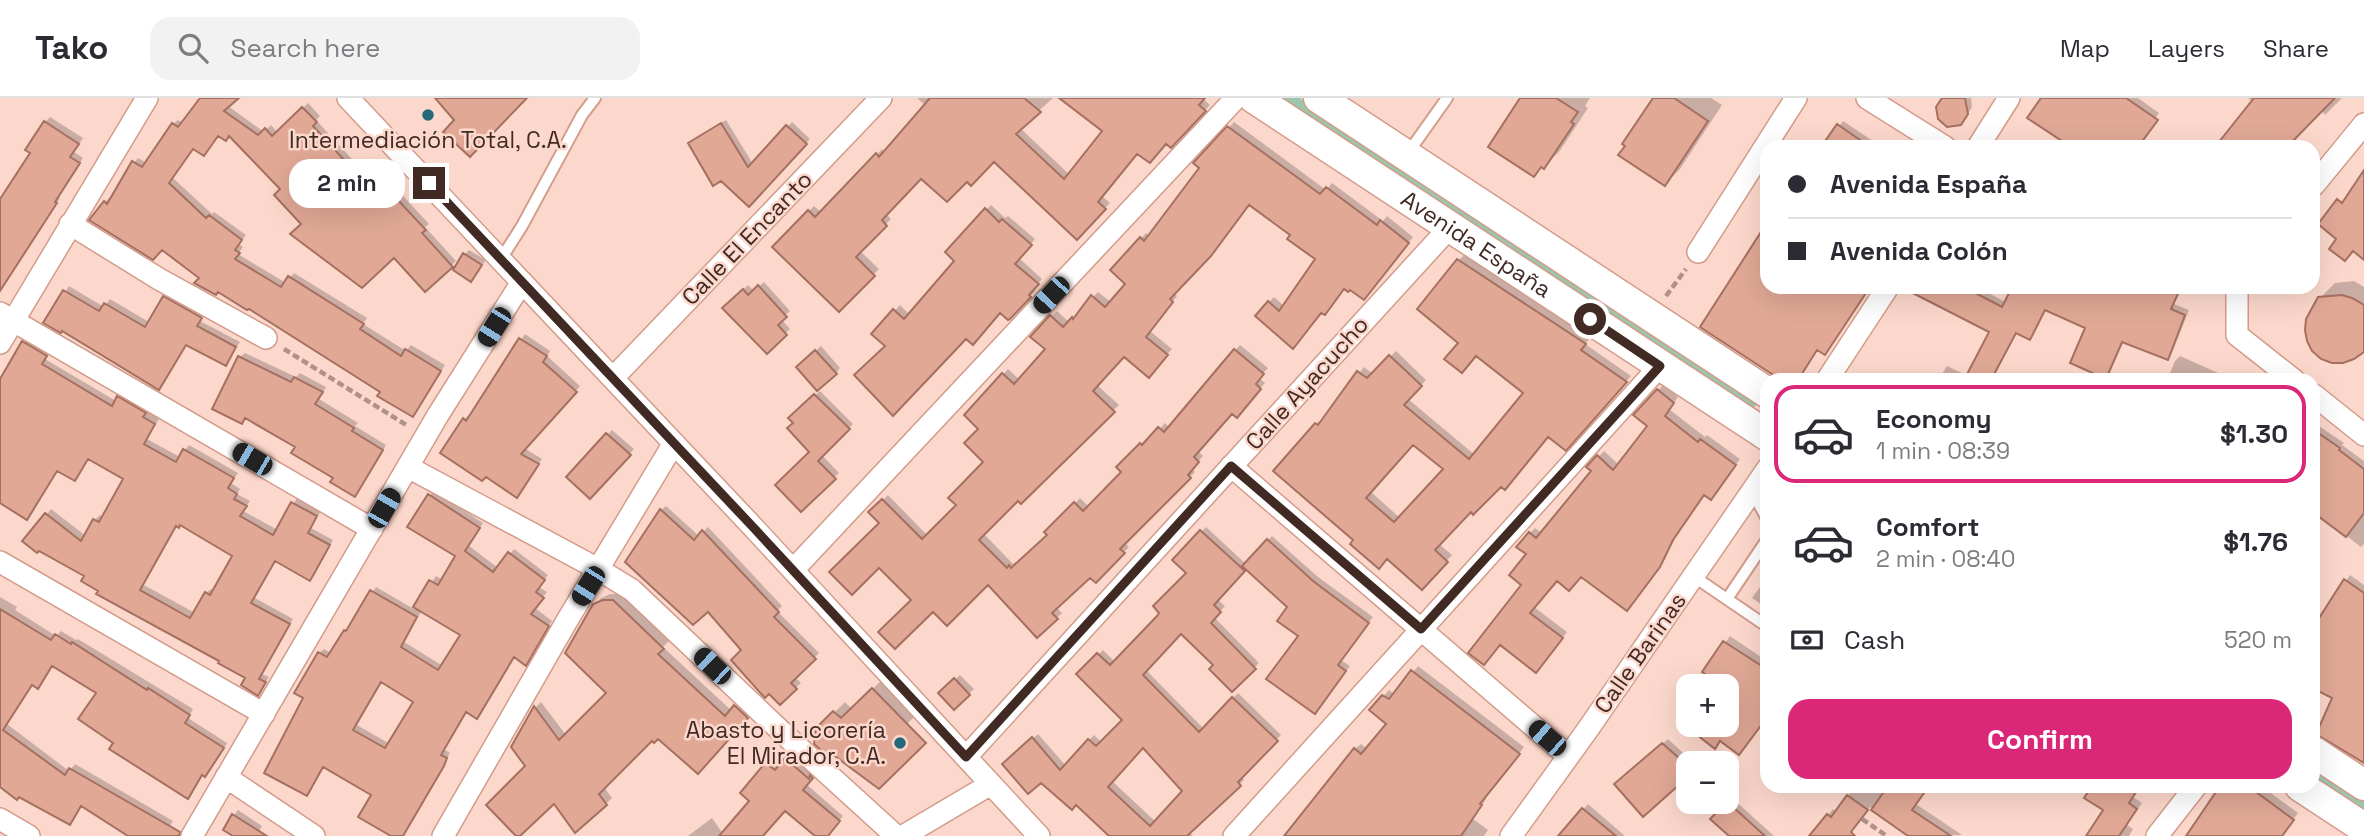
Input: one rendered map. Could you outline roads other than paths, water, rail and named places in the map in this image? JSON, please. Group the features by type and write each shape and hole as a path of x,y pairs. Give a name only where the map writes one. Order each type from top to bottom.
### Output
{"main road":[{"name":"Avenida España","path":"1254,98 1760,431"},
{"name":"Avenida España","path":"1319,98 1760,388"},
{"path":"2320,756 2364,785"},
{"path":"2311,793 2364,828"}],"street":[{"path":"0,343 7,317 70,224 147,98"},
{"name":"Calle El Encanto","path":"613,378 881,98"},
{"path":"793,570 1236,98"},
{"path":"1769,140 1796,98"},
{"path":"1867,98 1934,140"},
{"path":"1982,140 2009,98"},
{"path":"358,101 522,282 1039,836"},
{"path":"2320,178 2364,124"},
{"path":"1698,252 1760,155"},
{"path":"70,224 159,279 266,338"},
{"name":"Calle Ayacucho","path":"966,757 1450,227"},
{"path":"192,836 425,438 522,282"},
{"path":"1832,373 1883,294"},
{"path":"2238,294 2237,335 2285,373"},
{"path":"7,317 372,528"},
{"path":"1234,836 1660,366"},
{"path":"2320,401 2364,435"},
{"path":"443,836 674,443"},
{"path":"1231,466 1569,756"},
{"path":"408,467 622,583 896,836"},
{"name":"Calle Barinas","path":"1511,836 1760,480"},
{"path":"0,562 264,714"},
{"path":"226,777 314,836"},
{"path":"903,836 991,784"},
{"path":"2157,836 2191,793"},
{"path":"0,819 29,836"}],"lane":[{"path":"501,259 594,98"},
{"path":"1407,156 1447,98"},
{"path":"1752,491 1760,506"},
{"path":"1727,599 1760,550"},
{"path":"1693,576 1760,621"}],"place":[{"name":"Intermediación Total, C.A.","path":"428,115"},
{"name":"Abasto y Licorería El Mirador, C.A.","path":"900,743"}]}
